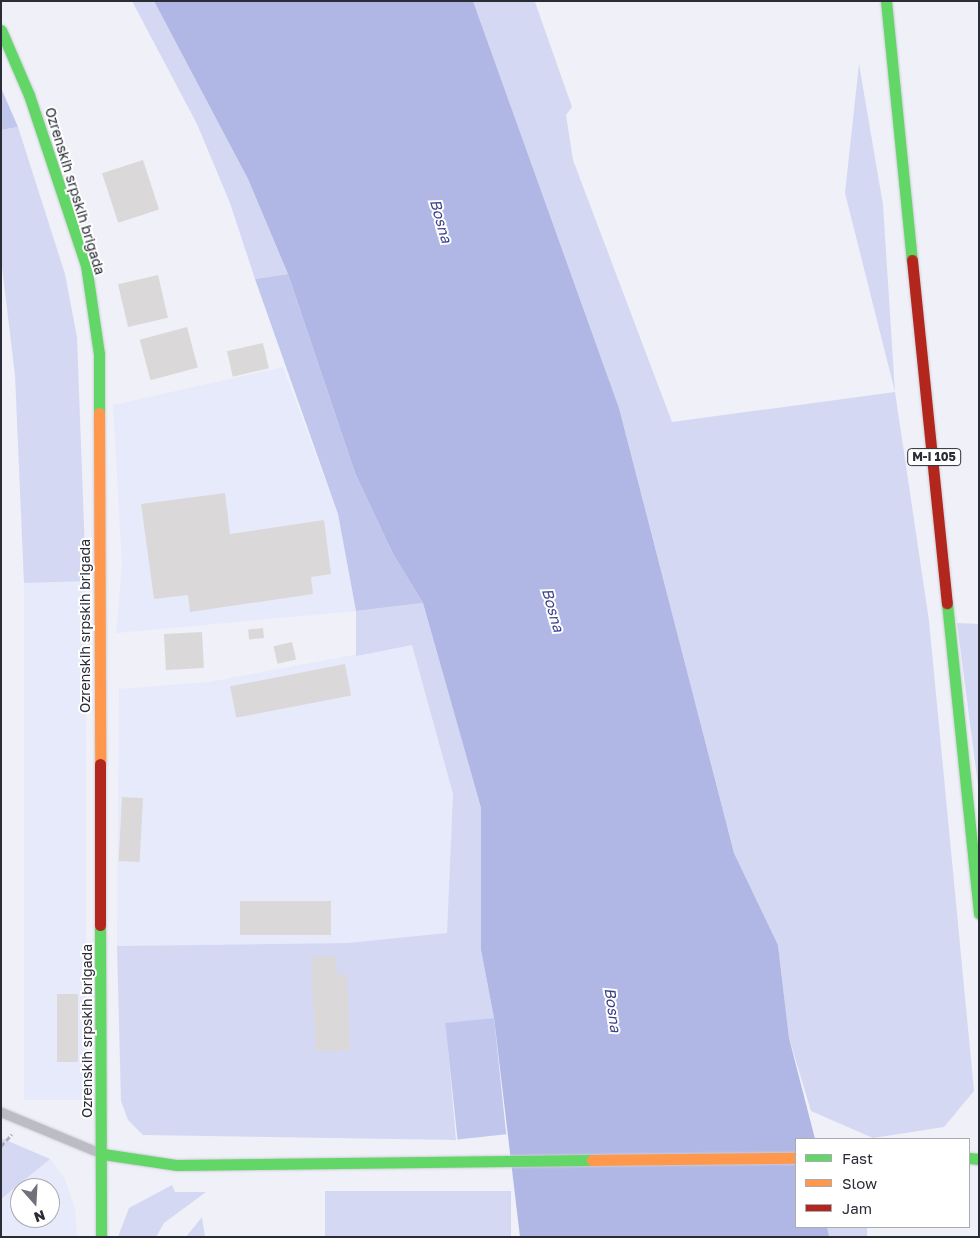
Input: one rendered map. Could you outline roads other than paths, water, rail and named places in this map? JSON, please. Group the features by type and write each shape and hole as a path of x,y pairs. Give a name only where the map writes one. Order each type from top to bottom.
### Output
{"main road":[{"name":"M-I 105","path":"886,1 979,913"},
{"name":"Ozrenskih srpskih brigada","path":"1,30 29,95 86,265 100,354 103,1154 100,1237"},
{"path":"103,1154 176,1165 795,1158"}],"lane":[{"path":"1,1112 103,1154"}],"water":[{"name":"Bosna","path":"154,1 473,1 619,408 734,853 778,945 789,1038 815,1138 795,1138 795,1228 827,1228 829,1237 520,1237 494,1018 481,950 481,808 423,603 393,554 355,473 288,274 248,179"}]}
